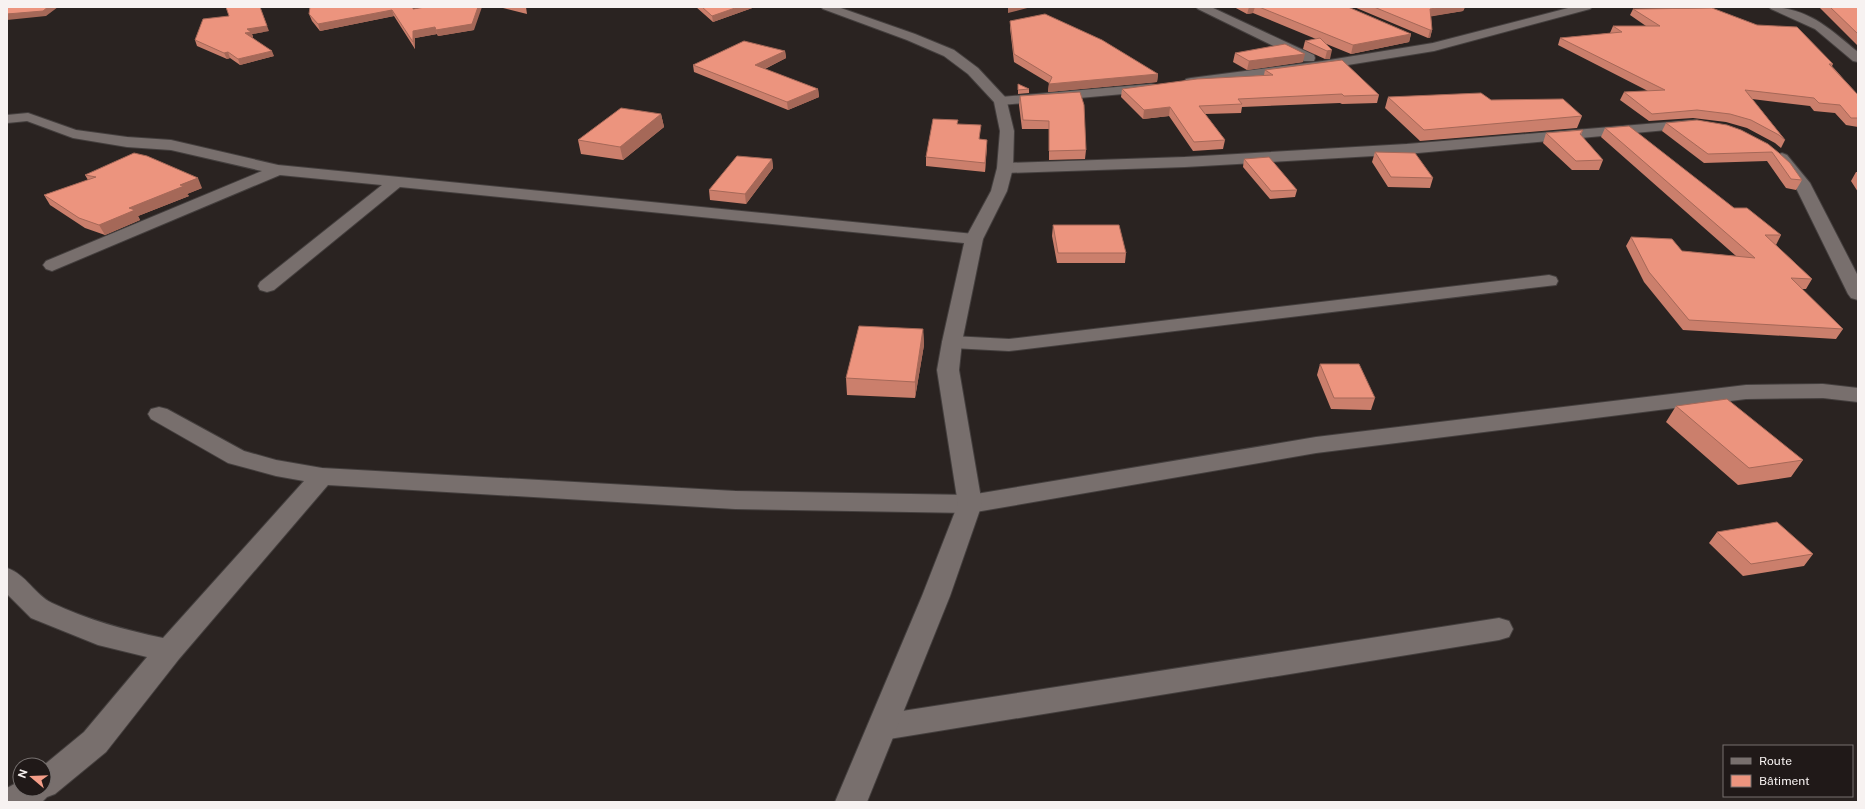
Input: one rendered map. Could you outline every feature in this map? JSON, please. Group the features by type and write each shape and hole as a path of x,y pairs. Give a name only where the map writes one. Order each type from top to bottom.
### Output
{"street":[{"path":"827,7 911,37 949,53 973,71 1001,102 1007,131 1005,168 999,191 974,239 952,342 948,370 970,504 936,596 851,802"},
{"path":"1202,7 1322,65"},
{"path":"1180,84 1322,65 1434,47 1579,7"},
{"path":"1775,7 1806,19 1819,26 1858,58"},
{"path":"1412,38 1434,47"},
{"path":"1001,102 1129,91 1164,86"},
{"path":"7,119 28,117 73,134 127,142 171,145 278,170 974,239"},
{"path":"1005,168 1185,162 1399,150 1693,124 1711,124"},
{"path":"1772,151 1784,159 1802,182 1858,294"},
{"path":"52,265 278,170"},
{"path":"268,286 396,182"},
{"path":"952,342 1009,345 1549,281"},
{"path":"159,414 236,457 276,468 322,476 735,500 970,504 1316,445 1746,392 1823,391 1858,395"},
{"path":"52,778 96,742 169,651 322,476"},
{"path":"7,578 41,610 108,637 169,651"},
{"path":"883,727 1499,629"}],"building":[{"path":"7,7 48,7 43,11 7,14"},
{"path":"226,7 260,7 267,26 247,29 251,32 245,33 272,51 238,59 228,52 224,53 195,40 203,19 229,16"},
{"path":"310,7 413,7 413,9 425,7 478,7 472,24 436,30 435,27 413,31 413,42 392,10 318,24 309,14"},
{"path":"702,7 738,7 712,16"},
{"path":"1259,7 1348,7 1411,34 1353,45"},
{"path":"1374,7 1442,7 1430,9 1432,30 1430,30"},
{"path":"1830,7 1858,7 1858,34"},
{"path":"1712,8 1757,25 1797,27 1833,64 1829,64 1858,95 1858,118 1851,118 1840,105 1819,103 1814,98 1745,90 1785,140 1779,135 1751,120 1730,114 1697,110 1652,114 1624,92 1665,90 1560,38 1622,32 1613,26 1660,26 1633,9"},
{"path":"1045,14 1102,40 1158,74 1049,84 1052,77 1014,54 1010,21"},
{"path":"1320,38 1332,50 1327,51 1305,41"},
{"path":"744,41 785,51 755,65 818,89 787,102 693,65"},
{"path":"1285,44 1305,54 1249,61 1235,53"},
{"path":"1342,60 1379,95 1344,96 1342,94 1238,99 1242,104 1199,106 1225,140 1194,142 1170,107 1144,110 1122,89 1197,79 1273,75 1265,70"},
{"path":"1018,84 1029,89 1018,90"},
{"path":"1080,92 1084,105 1086,150 1049,151 1049,121 1023,120 1020,96"},
{"path":"1481,93 1491,100 1563,99 1582,116 1424,130 1388,97"},
{"path":"621,108 661,114 620,147 578,140"},
{"path":"933,119 958,120 957,124 981,125 979,139 987,140 985,163 926,157"},
{"path":"1697,120 1727,125 1741,130 1768,144 1790,163 1802,180 1791,179 1772,152 1708,154 1666,123"},
{"path":"1629,126 1734,208 1747,208 1781,235 1765,235 1812,279 1791,278 1843,329 1689,320 1649,272 1631,237 1672,239 1682,251 1755,258 1605,128"},
{"path":"1583,130 1580,134 1603,160 1576,161 1546,133"},
{"path":"1375,152 1415,153 1433,178 1391,177"},
{"path":"134,153 147,156 198,178 180,185 184,186 129,208 135,210 99,225 79,218 44,195 96,177 85,175"},
{"path":"737,156 772,159 745,194 709,190"},
{"path":"1269,157 1297,190 1271,191 1244,159"},
{"path":"1053,225 1119,225 1126,253 1058,253"},
{"path":"859,326 923,329 915,382 846,378"},
{"path":"1320,364 1359,364 1375,398 1334,398"},
{"path":"1727,399 1803,460 1749,468 1676,406"},
{"path":"1777,522 1813,554 1751,564 1717,532"}]}
